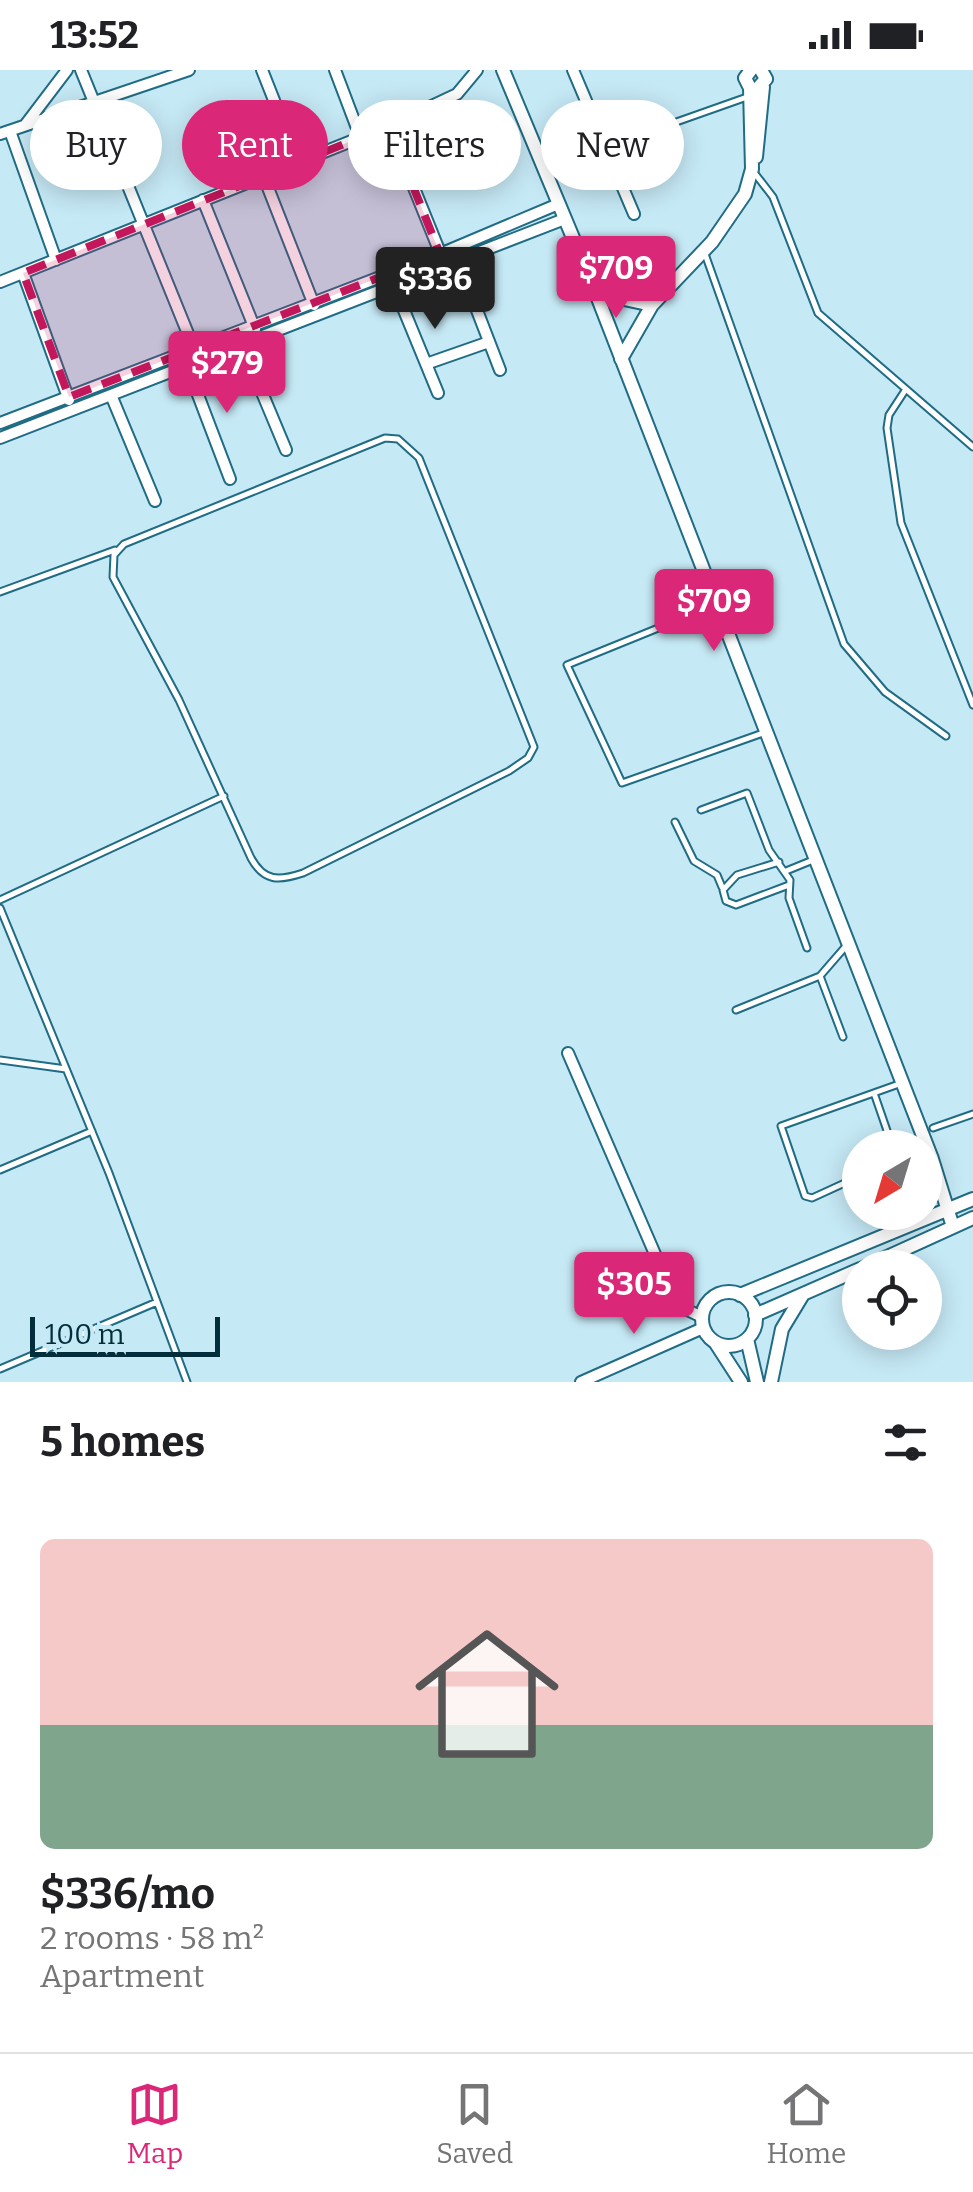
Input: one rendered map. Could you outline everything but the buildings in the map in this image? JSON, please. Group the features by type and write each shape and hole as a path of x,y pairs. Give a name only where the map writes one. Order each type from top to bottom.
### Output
{"street":[{"path":"25,125 67,70"},
{"path":"81,70 94,100"},
{"path":"107,100 189,70"},
{"path":"262,70 274,100"},
{"path":"335,70 348,104"},
{"path":"444,100 457,94 476,70"},
{"path":"503,70 718,604 932,1159 953,1227"},
{"path":"573,70 634,214"},
{"path":"621,360 652,306 732,216 760,140 757,77"},
{"path":"30,124 5,132 56,260"},
{"path":"132,190 200,361"},
{"path":"0,282 226,190"},
{"path":"268,190 318,316"},
{"path":"414,190 443,260"},
{"path":"202,200 259,339"},
{"path":"0,438 394,286 556,205"},
{"path":"0,423 313,302 443,260 458,260 562,220"},
{"path":"458,260 500,370"},
{"path":"23,273 71,410"},
{"path":"394,286 438,393"},
{"path":"596,293 652,306"},
{"path":"236,331 286,450"},
{"path":"426,364 489,342"},
{"path":"187,366 230,480"},
{"path":"111,395 155,501"},
{"path":"568,1053 676,1305 702,1322 741,1382"},
{"path":"581,1382 702,1322 714,1296 740,1294 973,1199"},
{"path":"902,1250 973,1218"},
{"path":"757,1382 747,1339 755,1315 842,1277"},
{"path":"740,1294 755,1315"},
{"path":"771,1382 782,1328 804,1294"},
{"path":"714,1341 731,1346 747,1339"}],"lane":[{"path":"684,112 757,77"},
{"path":"752,169 773,197 818,313 973,446"},
{"path":"704,251 844,644 884,692 946,736"},
{"path":"906,389 889,414 887,428 901,522 973,705"},
{"path":"0,592 117,550 385,438 398,439 419,458 534,747 528,758 510,771 284,879 258,870 113,577 117,550"},
{"path":"718,604 568,665 622,783 767,732"},
{"path":"701,810 747,792 768,850 786,871 789,898 807,948"},
{"path":"0,900 224,796"},
{"path":"675,822 692,858 717,875 726,902 736,905 789,885"},
{"path":"786,871 816,860"},
{"path":"723,890 737,875 779,862"},
{"path":"0,908 92,1131 187,1382"},
{"path":"736,1010 820,976 848,943"},
{"path":"820,976 843,1037"},
{"path":"0,1060 66,1069"},
{"path":"842,1184 812,1198 805,1196 782,1126 902,1083"},
{"path":"874,1093 887,1130"},
{"path":"933,1128 973,1114"},
{"path":"0,1170 92,1131"},
{"path":"0,1369 157,1302"}],"highlighted area":[{"path":"389,126 440,254 69,397 23,273"}]}
